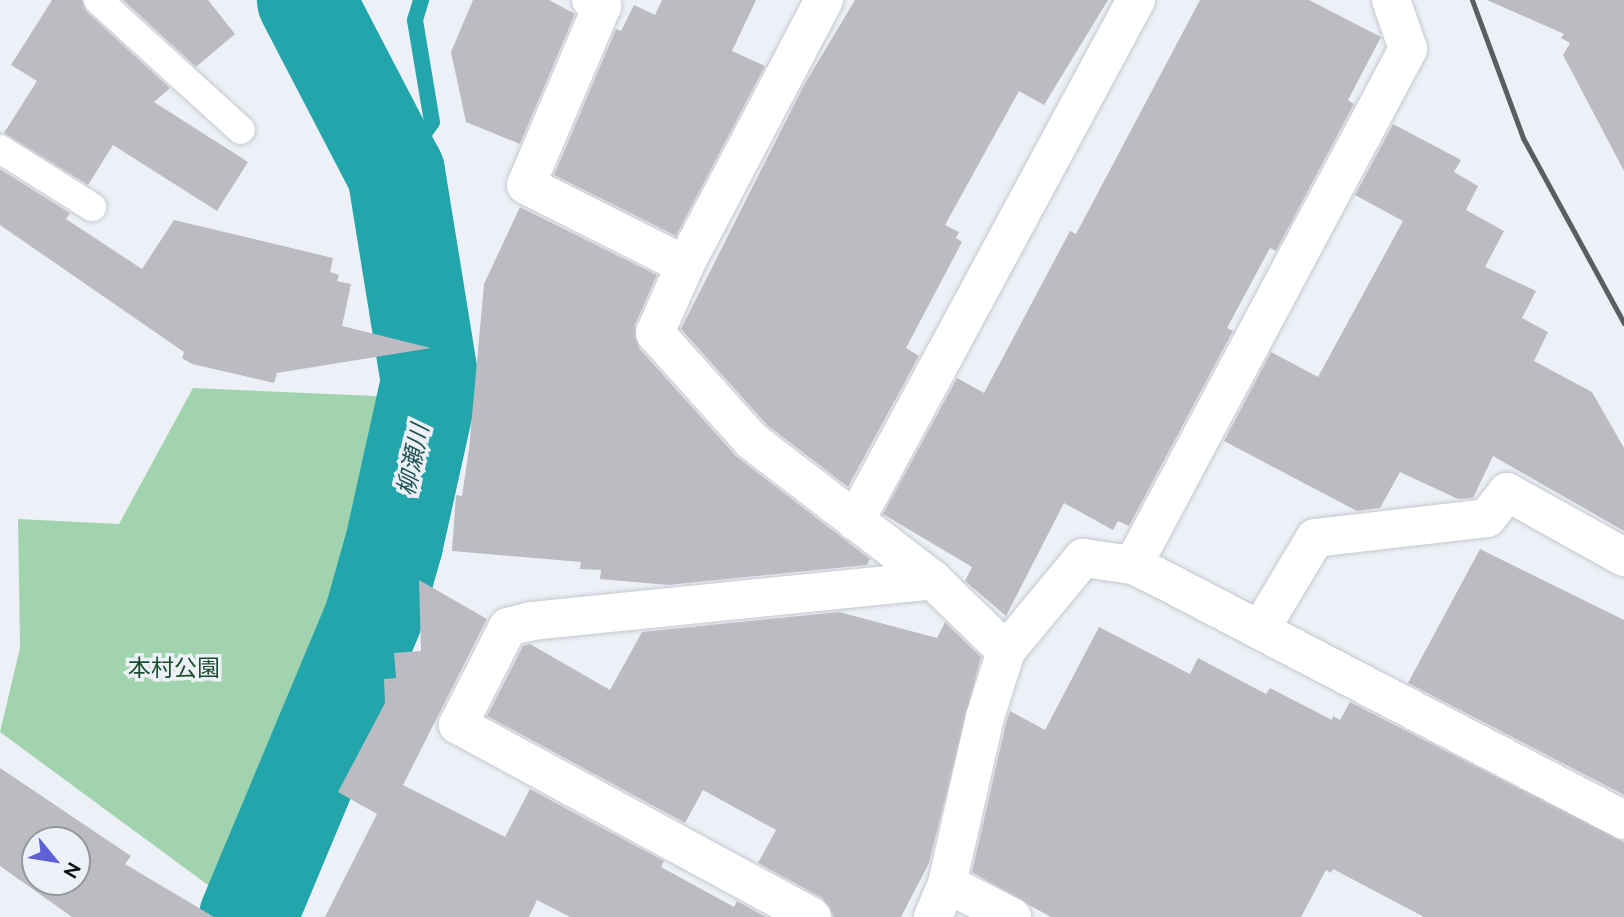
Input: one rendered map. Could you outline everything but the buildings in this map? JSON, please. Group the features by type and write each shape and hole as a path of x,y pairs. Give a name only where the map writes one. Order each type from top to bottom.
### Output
{"street":[{"path":"591,0 602,6 526,185 685,265"},
{"path":"824,0 685,265 655,333 752,440 933,580 1006,651"},
{"path":"855,521 1136,0"},
{"path":"1133,565 1408,49 1391,0"},
{"path":"1260,630 1315,538 1487,518 1507,492 1624,557"},
{"path":"1012,917 940,900 985,717 1006,651 1083,558 1133,565 1624,820"},
{"path":"812,917 458,725 508,627 933,580"}],"lane":[{"path":"98,0 241,130"},
{"path":"0,149 92,207"}],"green space":[{"name":"本村公園","path":"193,388 398,397 373,618 231,902 0,732 20,648 18,519 119,524"}],"waterway":[{"name":"柳瀬川","path":"248,917 373,618 394,544 430,382 396,173 306,0"},
{"path":"396,173 432,122 415,20 421,0"}],"railway":[{"path":"1472,0 1523,138 1624,323"}]}
